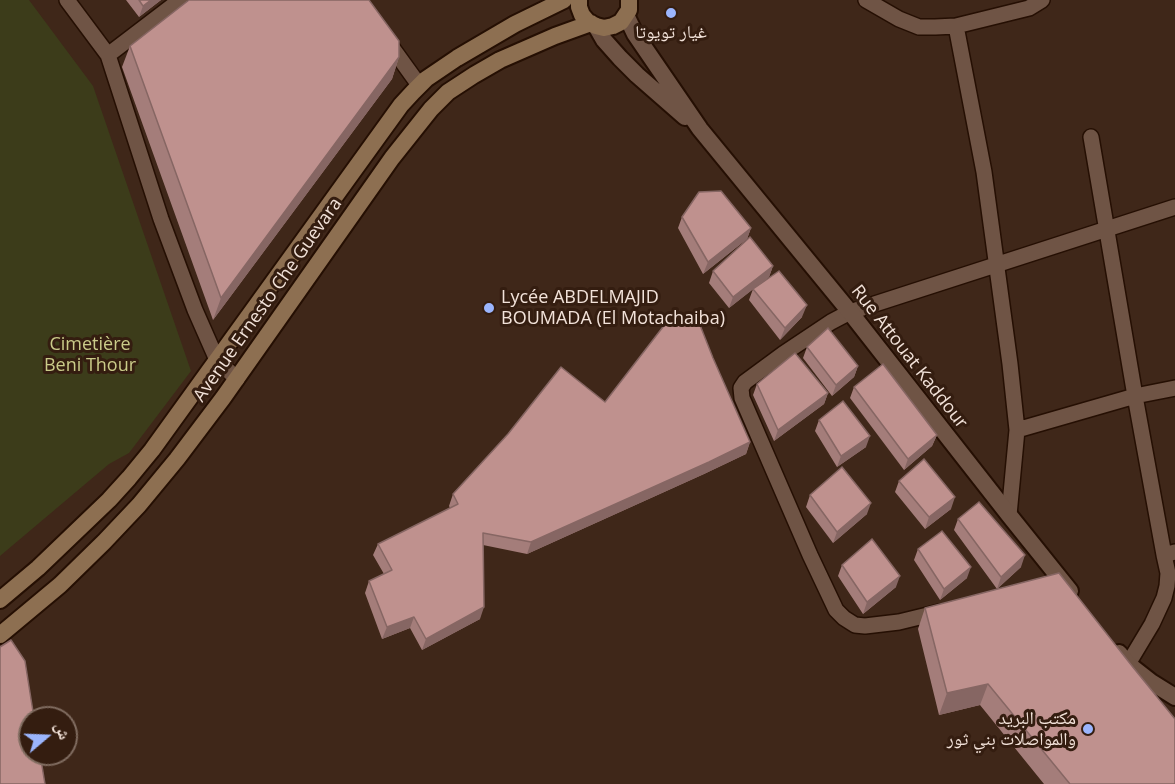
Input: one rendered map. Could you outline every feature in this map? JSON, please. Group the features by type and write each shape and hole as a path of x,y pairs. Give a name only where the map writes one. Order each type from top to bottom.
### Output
{"main road":[{"name":"Avenue Ernesto Che Guevara","path":"0,600 38,568 116,493 152,450 401,105 419,85 443,67 522,20 564,0"},
{"path":"579,0 582,15 593,25"},
{"name":"Avenue Ernesto Che Guevara","path":"0,635 60,585 139,505 177,459 237,379 392,158 441,99 500,60 555,36 593,25 604,28 613,26 621,22 631,10"}],"street":[{"path":"67,0 108,55 161,219 195,310 217,360 237,379"},
{"path":"108,55 180,0"},
{"path":"866,0 899,20 919,27 956,26 1029,8 1042,0"},
{"name":"Rue Attouat Kaddour","path":"631,10 647,53 700,129 850,312 1009,515 1051,576 1078,601"},
{"path":"593,25 637,75 670,106 700,129"},
{"path":"956,26 984,172 1010,364 1017,430 1009,515"},
{"path":"379,28 419,85"},
{"path":"1091,137 1136,396 1170,554 1164,598 1152,624 1128,664"},
{"path":"951,609 899,622 865,626 855,625 836,610 742,398 741,388 745,382 821,328 850,312 1175,207"},
{"path":"1017,430 1136,396 1175,388"},
{"path":"1106,637 1128,664 1175,697"}],"green space":[{"name":"Cimetière Beni Thour","path":"0,0 29,0 93,86 191,371 129,453 109,464 0,556"}],"building":[{"path":"139,0 151,0 143,6"},
{"path":"189,0 369,0 399,41 399,57 221,298 130,46"},
{"path":"721,191 751,228 708,262 682,217 699,192"},
{"path":"750,237 773,266 733,297 713,271"},
{"path":"779,271 807,305 785,328 753,289"},
{"path":"698,320 750,442 531,542 483,533 484,607 426,639 414,617 387,627 369,581 392,570 378,544 458,504 453,494 508,434 561,367 605,402 666,323"},
{"path":"828,328 858,366 836,385 807,347"},
{"path":"795,353 828,393 778,430 757,384"},
{"path":"883,364 937,435 908,459 854,387"},
{"path":"843,401 870,436 841,456 819,420"},
{"path":"924,459 955,497 929,517 899,481"},
{"path":"842,467 871,503 837,532 810,495"},
{"path":"979,502 1025,555 1001,577 958,519"},
{"path":"942,531 971,567 944,589 918,549"},
{"path":"872,539 900,576 867,602 842,565"},
{"path":"1059,573 1175,719 1174,784 1070,784 988,684 947,693 925,608"},
{"path":"11,640 25,661 32,706 18,706 18,766 42,766 45,784 0,784 0,647"}],"place":[{"name":"غيار تويوتا","path":"671,13"},
{"name":"Lycée ABDELMAJID BOUMADA (El Motachaiba)","path":"489,308"},
{"name":"مكتب البريد والمواصلات بني ثور","path":"1088,729"}]}
